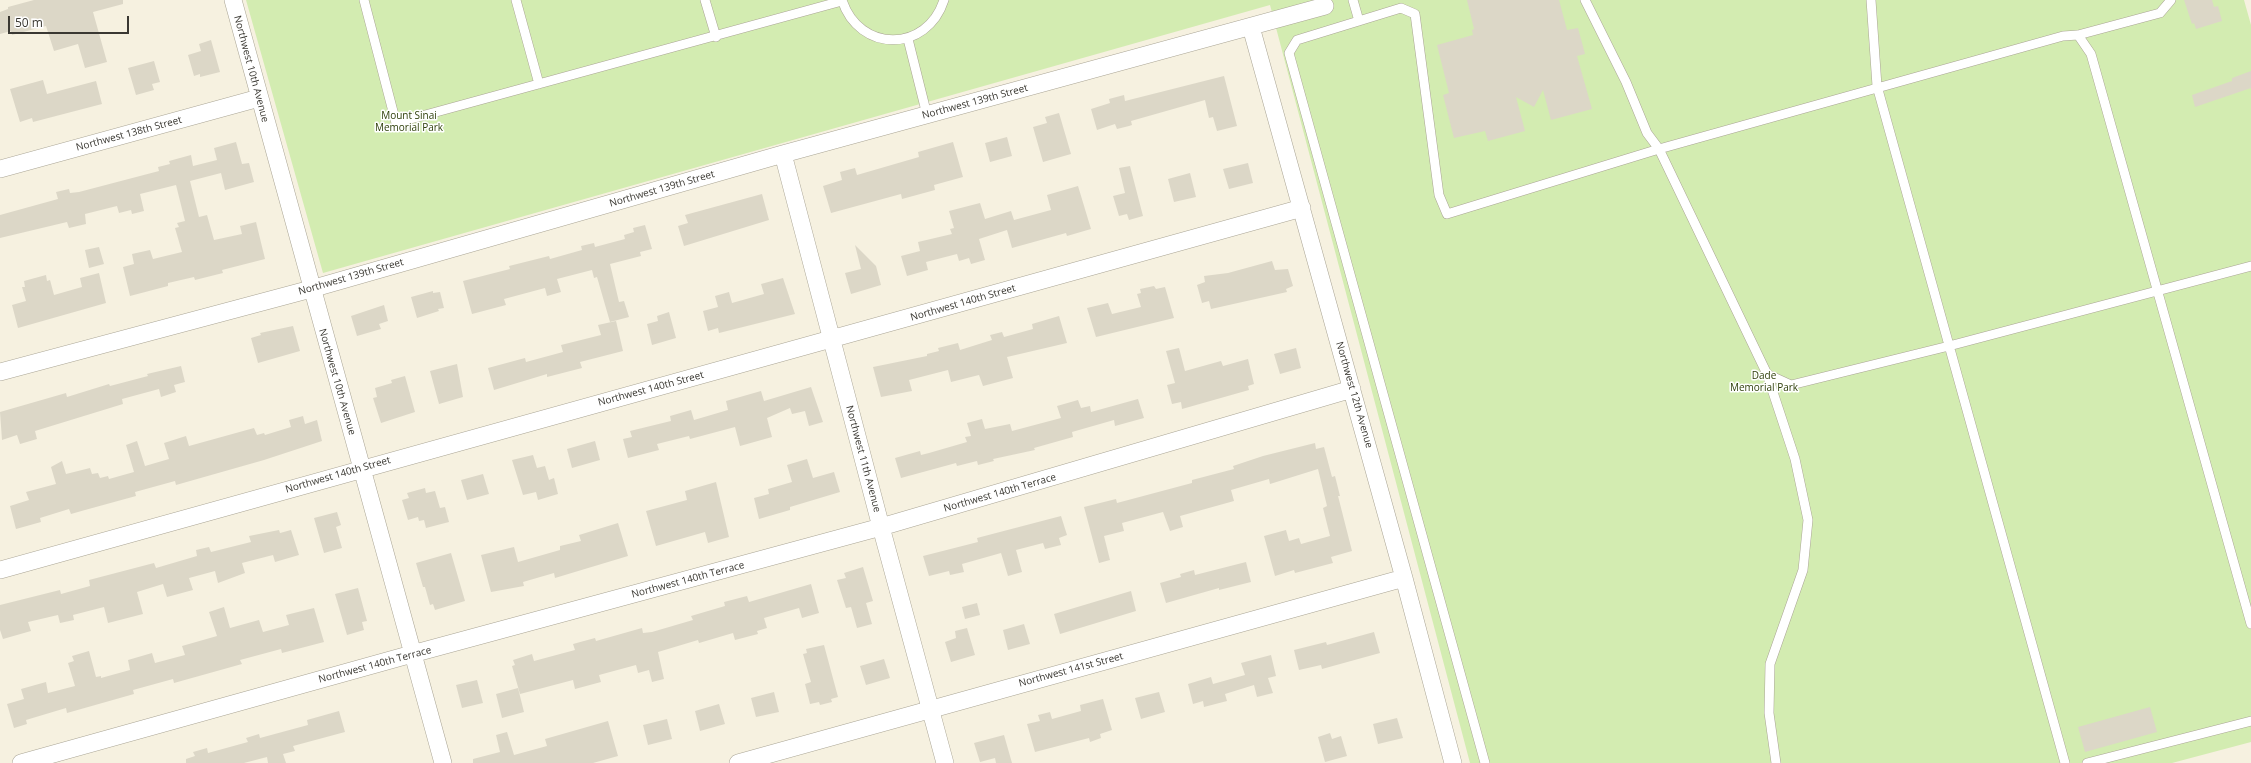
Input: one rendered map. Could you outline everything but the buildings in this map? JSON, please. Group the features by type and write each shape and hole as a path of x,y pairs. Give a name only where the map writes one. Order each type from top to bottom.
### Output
{"street":[{"name":"Northwest 10th Avenue","path":"233,0 258,98 442,763"},
{"name":"Northwest 139th Street","path":"0,372 311,289 783,154 1325,6"},
{"name":"Northwest 12th Avenue","path":"1252,27 1404,578 1453,763"},
{"name":"Northwest 138th Street","path":"0,169 258,98"},
{"name":"Northwest 11th Avenue","path":"783,154 945,763"},
{"name":"Northwest 140th Street","path":"0,570 361,468 832,340 1302,208"},
{"name":"Northwest 140th Terrace","path":"21,763 412,654 881,527 1352,389"},
{"name":"Northwest 141st Street","path":"738,763 1404,578"}],"lane":[{"path":"364,0 396,123 716,37 842,1 851,20 867,34 887,40 908,39 926,29 940,13 944,0"},
{"path":"516,0 539,84"},
{"path":"705,0 716,37"},
{"path":"1353,0 1359,21"},
{"path":"1585,0 1626,82 1647,133 1659,149 1767,374 1795,459 1808,520 1803,570 1770,664 1769,713 1776,763"},
{"path":"1871,0 1877,86 2065,763"},
{"path":"1485,763 1289,53 1298,40 1401,8 1415,14 1439,195 1447,214 1659,149 1877,86 2063,36 2078,35 2160,13 2171,0"},
{"path":"2078,35 2091,54 2251,624"},
{"path":"908,39 926,115"},
{"path":"1767,374 1791,385 1950,346 2251,266"},
{"path":"2087,763 2251,720"}],"green space":[{"name":"Dade Memorial Park","path":"246,0 2244,0 2251,25 2251,742 2172,763 1470,763 1270,5 323,273"}],"park label":[{"name":"Mount Sinai Memorial Park","path":"409,122"}]}
